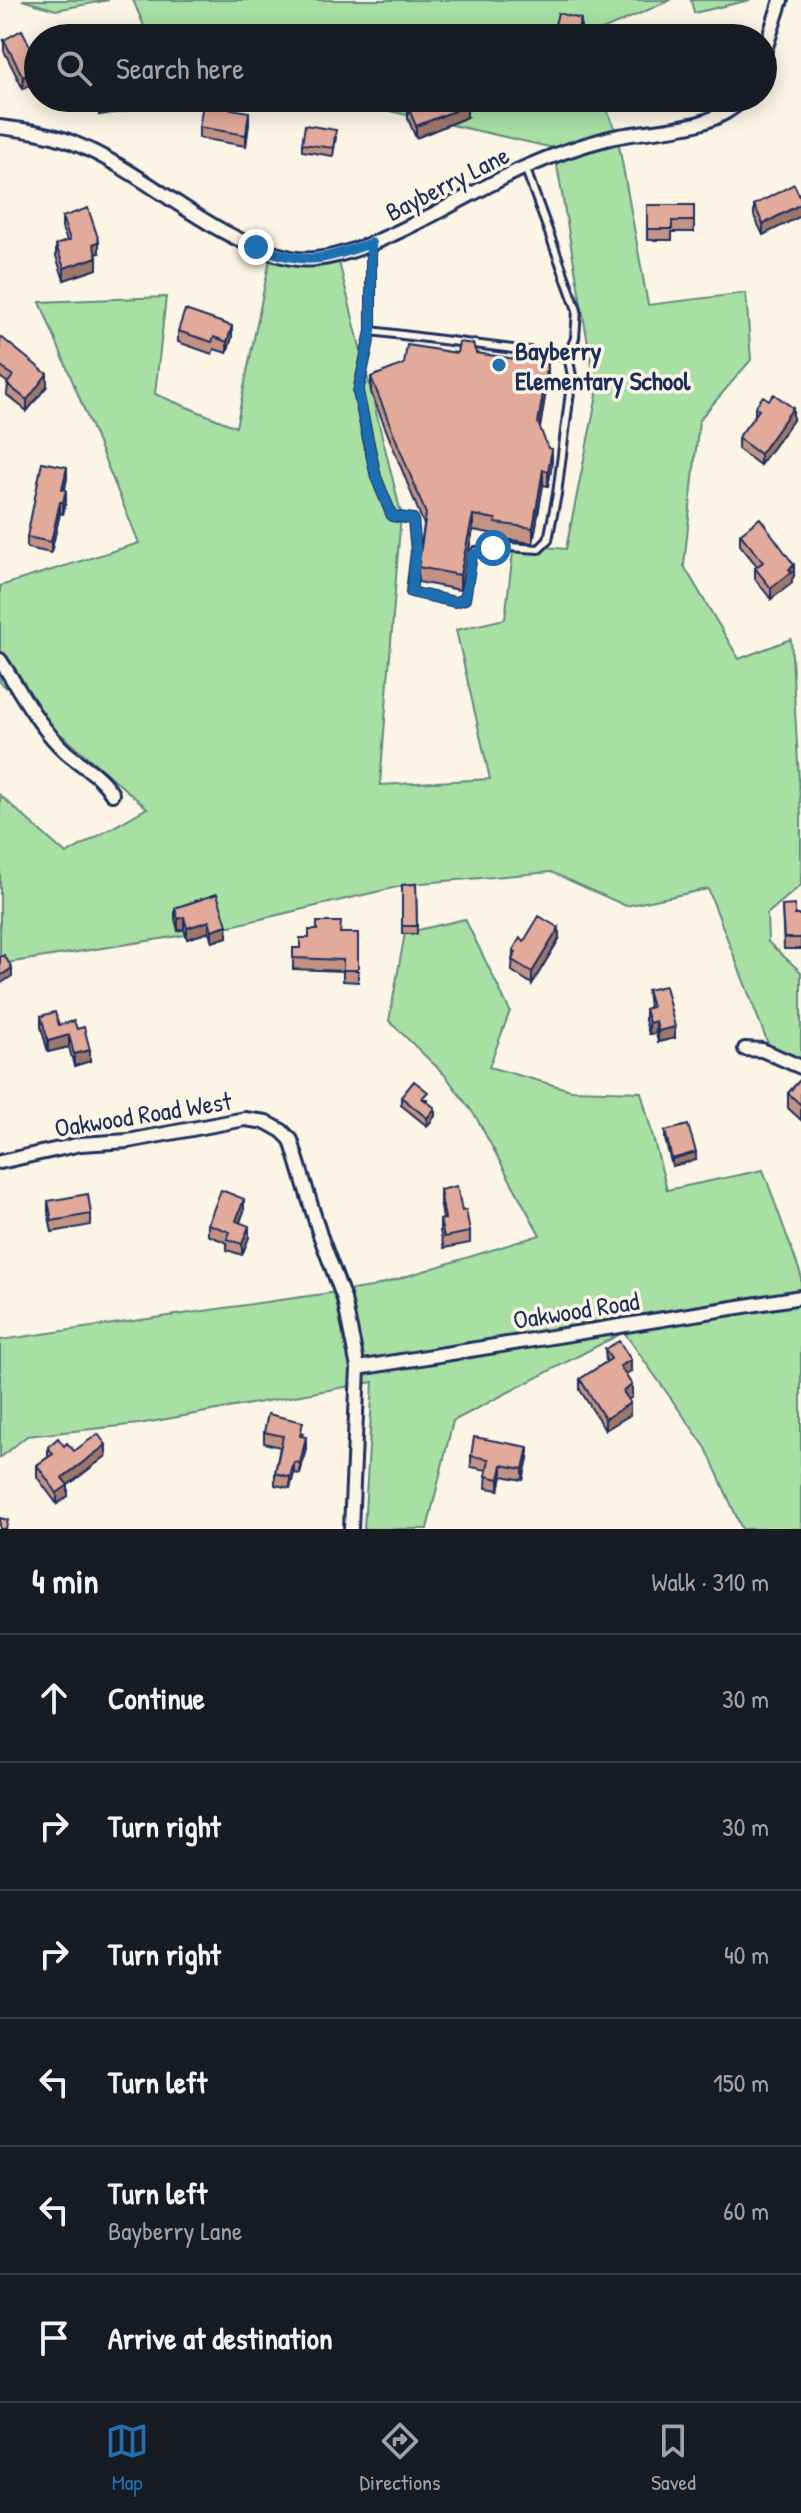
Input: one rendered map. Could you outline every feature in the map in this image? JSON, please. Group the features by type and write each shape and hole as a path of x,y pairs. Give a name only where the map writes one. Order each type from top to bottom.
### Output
{"street":[{"path":"773,24 781,0"},
{"name":"Bayberry Lane","path":"0,127 73,142 100,155 225,232 256,247 289,258 319,260 380,241 525,167 604,140 696,124 727,112"},
{"path":"0,660 38,719 65,752 95,772 112,794"},
{"path":"745,1049 762,1050 801,1067"},
{"name":"Oakwood Road West","path":"0,1162 81,1144 128,1141 245,1119 266,1122 282,1131 295,1149 320,1235 344,1299 358,1368"},
{"name":"Oakwood Road","path":"358,1368 801,1297"},
{"path":"351,1529 358,1368"}],"lane":[{"path":"371,243 371,331 358,392 380,492 392,516 413,519 416,552 411,592 455,602 465,599 472,555 476,551 509,547 539,549 548,540 569,416 572,376 568,356 575,338 577,310 525,167"},
{"path":"371,331 568,356"}],"green space":[{"path":"22,0 109,0 56,10"},
{"path":"133,0 671,0 616,24 143,24"},
{"path":"691,0 750,0 694,13"},
{"path":"394,112 608,112 617,134 648,305 746,293 751,360 699,420 684,566 739,659 791,639 801,816 801,885 767,914 768,942 801,972 801,1064 772,1054 708,889 626,906 551,872 410,884 205,932 0,964 0,795 66,854 147,808 0,682 0,586 139,543 40,302 166,297 155,394 236,427 271,254 337,254 401,513 380,785 490,779 456,630 505,619 514,544 566,549 597,395 554,148"},
{"path":"465,919 510,1011 489,1067 571,1090 641,1092 667,1190 763,1170 801,1275 801,1529 742,1529 706,1448 624,1332 453,1421 427,1529 364,1529 373,1382 139,1424 27,1436 0,1458 0,1340 372,1287 540,1235 476,1117 445,1075 389,1021 405,933"}],"building":[{"path":"558,13 581,19 579,24 555,24"},
{"path":"22,30 24,77 23,77 4,40"},
{"path":"202,112 249,112 246,135 199,127"},
{"path":"410,112 452,112 416,126"},
{"path":"305,125 336,130 333,148 302,144"},
{"path":"794,184 801,204 763,224 754,205"},
{"path":"647,205 694,205 694,221 672,221 672,229 647,229"},
{"path":"88,208 99,241 93,244 97,257 64,268 56,245 70,240 62,217"},
{"path":"185,310 232,326 227,342 214,337 212,342 178,331"},
{"path":"1,337 47,374 27,400 7,384 13,376 0,365"},
{"path":"459,342 473,344 476,353 548,364 538,423 548,448 552,449 548,471 543,470 533,528 495,523 496,519 473,515 460,575 418,567 426,514 371,377 404,364 407,345 457,353"},
{"path":"774,394 793,408 760,454 738,438 759,410 755,407 763,396 769,400"},
{"path":"42,462 67,467 62,489 66,490 63,502 60,502 51,542 27,537"},
{"path":"760,518 794,565 789,569 792,572 771,588 755,568 763,562 740,534"},
{"path":"416,884 417,926 402,926 402,885"},
{"path":"217,894 227,925 212,930 209,921 187,928 184,917 178,919 175,908"},
{"path":"795,905 795,915 801,915 801,938 784,938 782,906"},
{"path":"539,916 559,928 532,972 512,960 516,952 513,950 520,938 524,941"},
{"path":"317,922 341,922 340,933 358,933 358,970 343,970 343,960 293,958 293,948 300,948 300,938 309,938 309,930 317,930"},
{"path":"4,955 12,968 0,976 0,957"},
{"path":"665,986 675,1027 658,1031 656,1021 649,1023 645,1009 652,1007 647,990"},
{"path":"55,1012 59,1025 74,1021 77,1029 84,1027 90,1050 74,1054 69,1035 48,1041 41,1016"},
{"path":"801,1079 801,1105 788,1093"},
{"path":"414,1081 428,1092 422,1098 435,1108 427,1118 401,1097"},
{"path":"688,1125 696,1152 672,1159 665,1131"},
{"path":"457,1186 470,1232 444,1237 440,1220 445,1219 440,1190"},
{"path":"221,1190 244,1199 236,1221 249,1226 242,1244 227,1239 230,1232 208,1224"},
{"path":"88,1194 91,1214 52,1221 48,1201"},
{"path":"619,1341 631,1360 620,1366 632,1385 623,1391 630,1403 605,1419 580,1379 611,1359 605,1349"},
{"path":"268,1414 303,1422 300,1436 306,1437 300,1463 294,1462 290,1477 275,1473 283,1436 264,1432"},
{"path":"98,1434 106,1445 62,1478 68,1485 57,1493 37,1465 53,1454 48,1447 58,1438 64,1446 67,1443 74,1451"},
{"path":"474,1437 528,1447 523,1469 502,1465 499,1479 486,1476 489,1459 471,1456"},
{"path":"0,1518 8,1520 6,1529 0,1529"}],"place":[{"name":"Bayberry Elementary School","path":"499,365"}],"route":[{"path":"256,247 289,258 319,260 371,243 371,331 358,392 380,492 392,516 413,519 416,552 411,592 455,602 465,599 472,555 476,551 493,548"}]}
